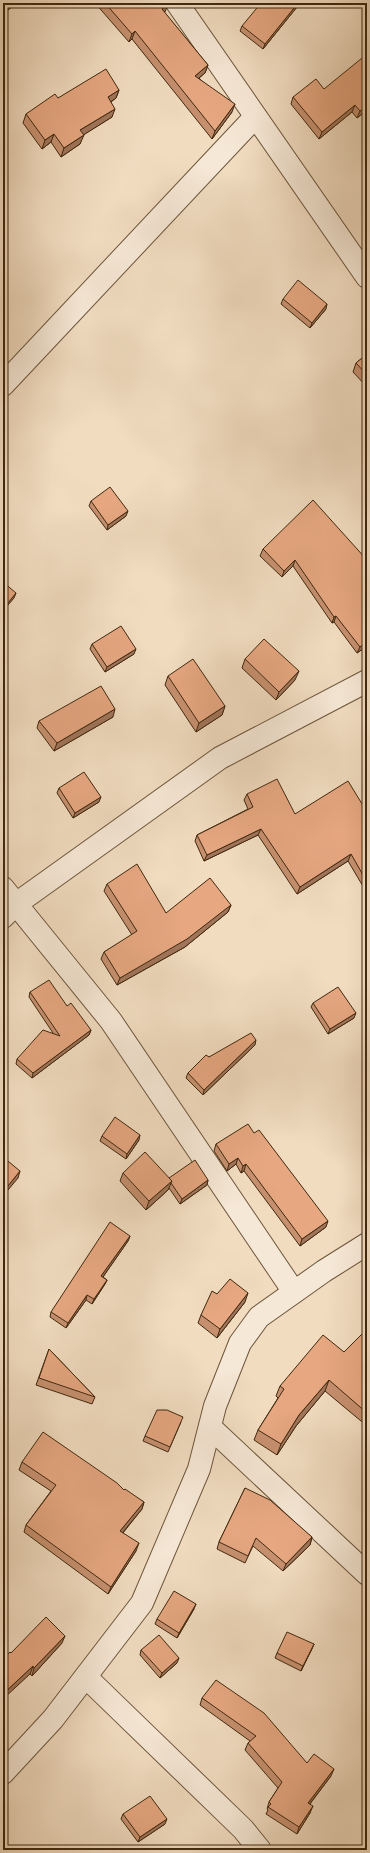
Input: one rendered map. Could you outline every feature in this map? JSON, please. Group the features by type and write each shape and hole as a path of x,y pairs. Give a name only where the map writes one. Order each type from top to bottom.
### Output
{"street":[{"path":"177,3 367,277"},
{"path":"3,385 255,117"},
{"path":"294,1292 111,1021 7,903 220,758 367,681"},
{"path":"3,1773 54,1719 142,1603 199,1468 215,1406 240,1343 259,1317 367,1244"},
{"path":"210,1427 367,1574"},
{"path":"86,1677 243,1829 260,1850"}],"building":[{"path":"3,3 13,3 3,10"},
{"path":"105,3 168,4 162,9 208,65 195,76 235,104 215,131 135,31 132,34"},
{"path":"261,3 298,3 265,44 242,26"},
{"path":"367,54 367,106 360,111 355,105 322,132 293,97 316,79 324,89"},
{"path":"106,69 119,90 108,97 115,109 80,130 84,135 64,148 54,134 45,140 26,114 55,94 58,98"},
{"path":"298,280 327,304 312,323 283,299"},
{"path":"367,354 367,375 356,363"},
{"path":"110,487 128,511 108,525 91,501"},
{"path":"313,500 367,560 367,641 360,647 336,616 334,617 295,560 284,571 263,549"},
{"path":"3,582 16,593 3,609"},
{"path":"121,626 136,649 107,667 92,644"},
{"path":"264,639 299,671 279,692 245,659"},
{"path":"193,659 225,706 199,723 168,676"},
{"path":"101,686 115,709 57,743 39,721"},
{"path":"84,772 101,797 75,813 59,788"},
{"path":"277,779 295,814 348,781 367,812 367,882 351,854 300,887 261,829 207,855 197,835 253,807 247,794"},
{"path":"137,864 166,913 210,878 231,905 187,939 120,978 104,952 137,931 107,884"},
{"path":"49,980 67,1006 71,1003 91,1030 33,1073 17,1059 43,1030 60,1036 30,992"},
{"path":"338,987 356,1013 330,1029 313,1003"},
{"path":"251,1033 256,1040 204,1090 188,1073 206,1055 209,1057"},
{"path":"115,1117 140,1135 127,1154 102,1136"},
{"path":"248,1124 254,1133 259,1130 328,1221 302,1239 246,1164 243,1166 238,1158 229,1164 216,1144"},
{"path":"145,1152 172,1181 149,1201 123,1173"},
{"path":"3,1157 20,1171 3,1192"},
{"path":"195,1160 208,1180 182,1199 169,1178"},
{"path":"110,1222 130,1236 101,1276 107,1280 94,1299 87,1295 68,1323 51,1312"},
{"path":"230,1279 248,1293 220,1329 201,1315 212,1291 217,1294"},
{"path":"367,1329 367,1413 329,1380 299,1415 281,1444 258,1430 284,1389 280,1386 323,1335 344,1352"},
{"path":"49,1349 95,1397 39,1378"},
{"path":"157,1410 167,1410 183,1417 170,1447 145,1436"},
{"path":"43,1432 117,1483 124,1490 125,1489 144,1502 120,1531 139,1543 111,1587 26,1525 56,1485 22,1462"},
{"path":"245,1488 270,1500 312,1537 286,1564 256,1538 248,1556 219,1542"},
{"path":"174,1591 196,1604 179,1633 157,1619"},
{"path":"46,1617 65,1636 34,1668 33,1666 3,1694 3,1659 10,1652 11,1653"},
{"path":"287,1632 314,1644 303,1666 277,1653"},
{"path":"159,1635 179,1658 162,1673 141,1650"},
{"path":"216,1680 264,1713 307,1763 314,1754 334,1769 308,1803 313,1806 299,1827 268,1807 271,1804 269,1802 282,1782 248,1743 256,1736 202,1698"},
{"path":"150,1796 167,1819 140,1837 123,1814"}]}
